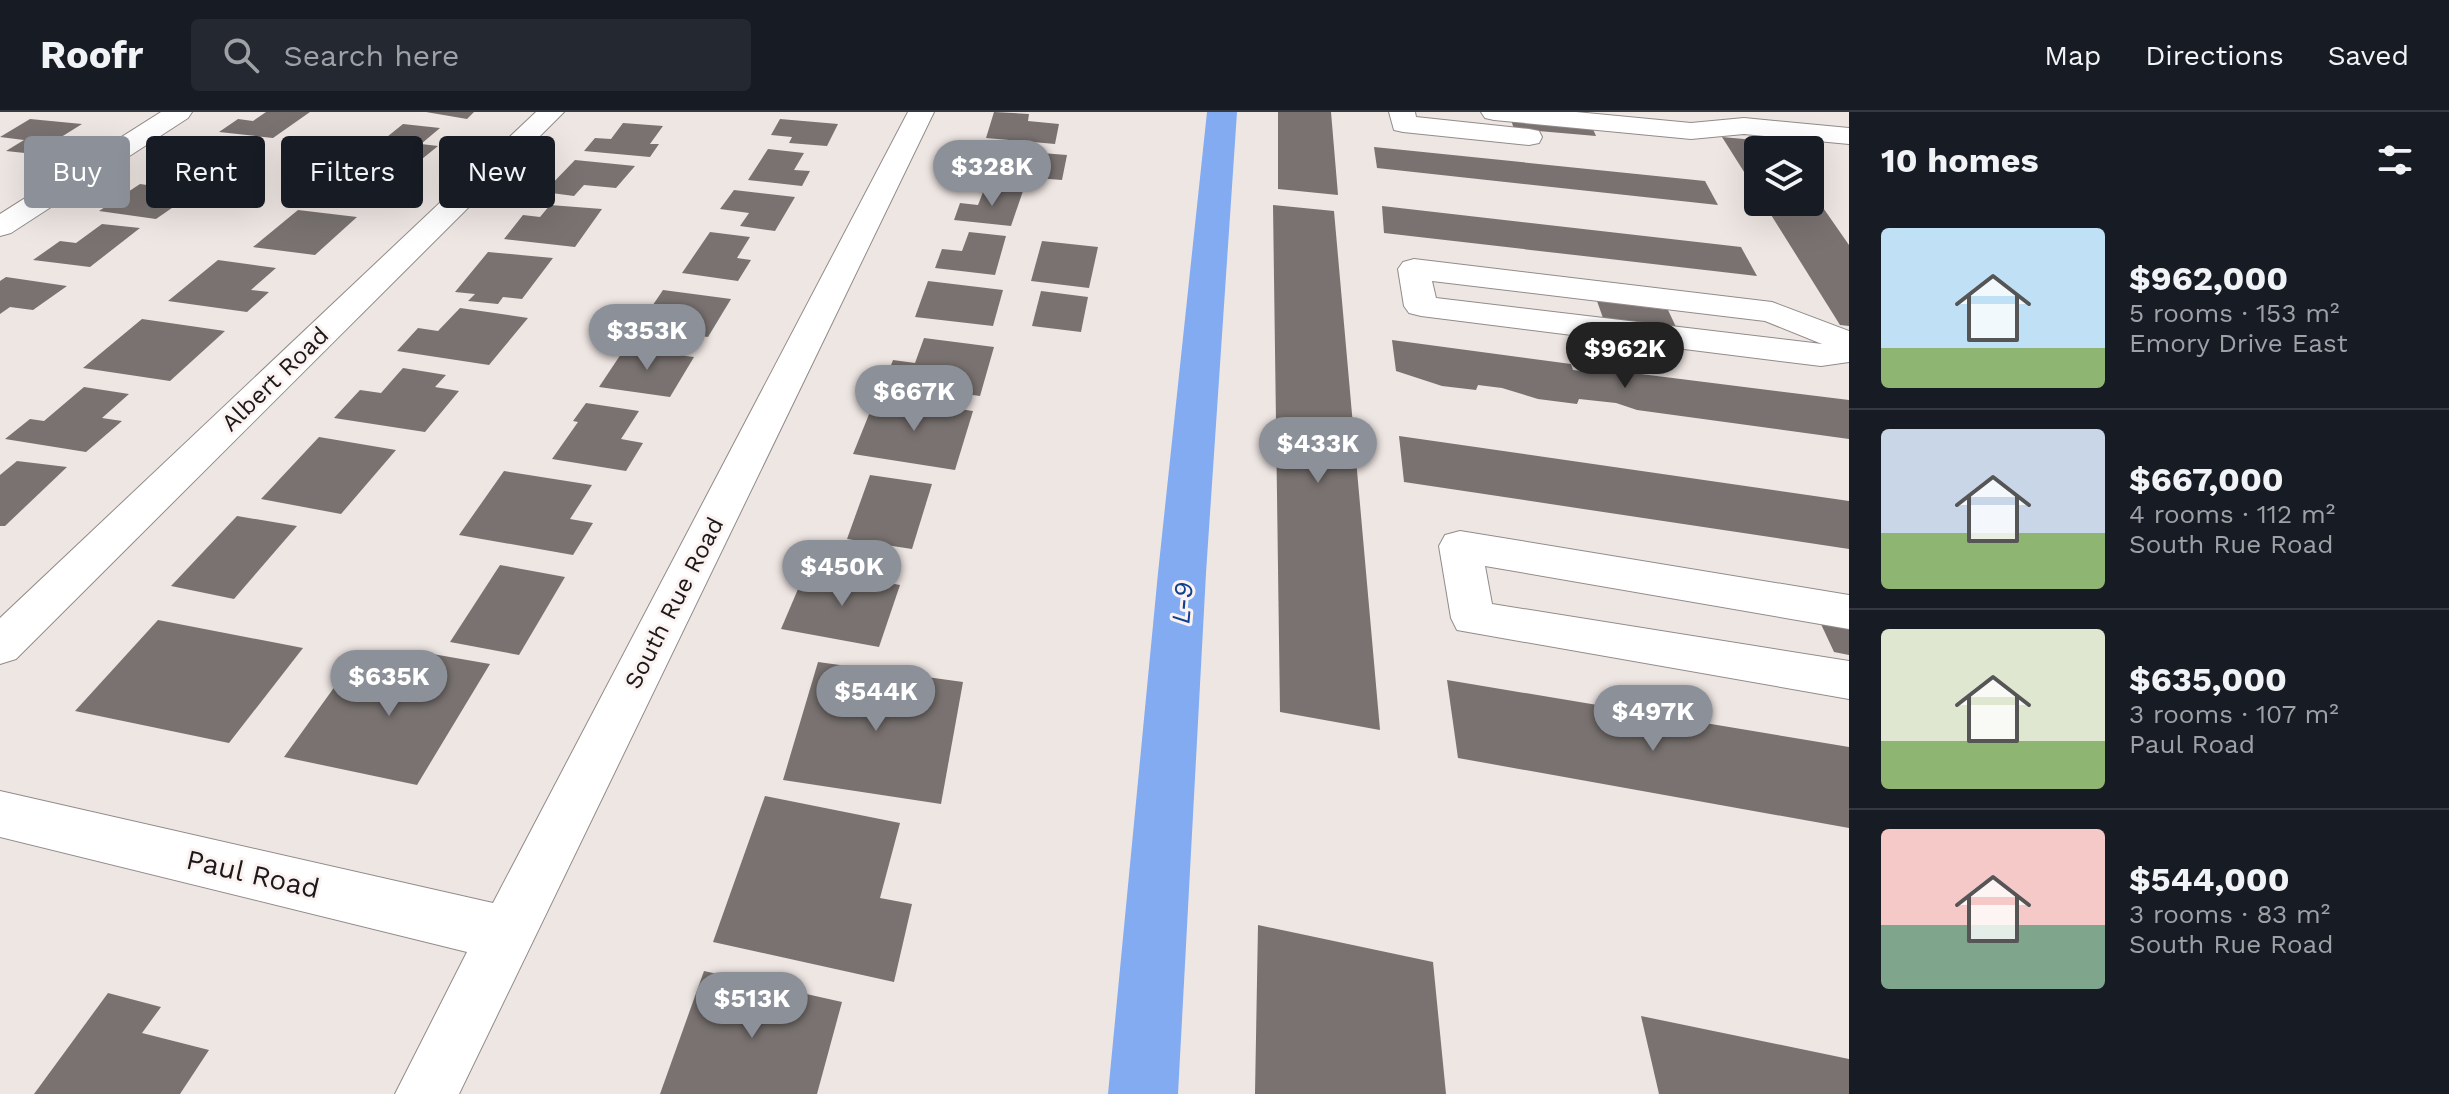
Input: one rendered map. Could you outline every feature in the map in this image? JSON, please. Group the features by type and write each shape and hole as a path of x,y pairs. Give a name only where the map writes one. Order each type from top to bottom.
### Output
{"street":[{"path":"0,227 179,112"},
{"name":"Albert Road","path":"0,646 551,112"},
{"name":"South Rue Road","path":"426,1094 921,112"},
{"path":"1402,112 1403,124 1667,151 1691,131"},
{"path":"1494,112 1691,131 1744,126 1849,136"},
{"path":"1838,112 1849,126"},
{"path":"1849,343 1772,312 1414,269 1421,306 1821,355 1849,351"},
{"path":"1849,612 1460,546 1473,618 1849,680"},
{"name":"Paul Road","path":"0,814 507,934"}],"building":[{"path":"266,112 310,112 273,138 219,132 238,119 253,121"},
{"path":"426,112 474,112 467,119"},
{"path":"994,112 1029,114 1028,121 1059,124 1055,144 986,138"},
{"path":"1278,112 1331,112 1338,195 1278,189"},
{"path":"30,119 82,124 63,136 24,136 24,140 0,137"},
{"path":"780,119 838,124 827,146 789,143 792,137 771,135"},
{"path":"1511,120 1592,127 1596,136 1514,129"},
{"path":"623,123 663,126 650,144 659,144 650,157 584,151 595,138 611,139"},
{"path":"403,124 440,128 423,142 423,136 388,136"},
{"path":"1722,137 1744,139 1744,172"},
{"path":"24,140 24,153 6,151"},
{"path":"423,144 438,146 423,158"},
{"path":"1374,147 1705,181 1718,205 1377,168"},
{"path":"978,148 1067,155 1062,180 971,173"},
{"path":"768,149 804,153 794,170 810,171 802,186 748,180"},
{"path":"575,160 635,166 616,188 584,185 574,196 555,193 555,181"},
{"path":"140,184 146,185 146,208 172,208 156,219 99,211 104,208 130,208 130,191"},
{"path":"985,187 1023,191 1011,226 954,220 960,203 978,205"},
{"path":"734,190 795,197 775,231 740,226 749,213 720,209"},
{"path":"555,205 602,209 575,247 504,239 523,215 540,217 548,208 555,208"},
{"path":"1273,205 1334,211 1380,730 1280,712"},
{"path":"1382,206 1741,247 1757,276 1384,233"},
{"path":"1824,209 1849,245 1849,326 1840,325 1772,216 1824,216"},
{"path":"298,210 357,217 315,255 253,247"},
{"path":"102,224 140,228 90,267 33,260 60,241 76,243"},
{"path":"710,232 750,237 737,258 751,260 738,281 682,273"},
{"path":"969,232 1006,236 995,275 935,268 942,249 962,251"},
{"path":"1042,241 1098,247 1089,288 1031,281"},
{"path":"488,252 553,258 522,299 503,297 498,304 468,301 475,294 455,292"},
{"path":"218,260 276,268 251,290 269,292 247,312 168,301"},
{"path":"6,277 67,286 33,310 10,307 0,314 0,281"},
{"path":"928,281 1003,290 993,326 915,317"},
{"path":"663,290 731,299 708,337 638,327"},
{"path":"1041,291 1088,297 1081,332 1032,326"},
{"path":"1597,301 1668,310 1676,327 1603,318"},
{"path":"460,308 528,318 489,365 397,351 418,328 438,331"},
{"path":"142,319 225,331 170,381 83,368"},
{"path":"924,338 994,347 980,396 884,383 893,360 915,363"},
{"path":"1392,340 1571,364 1573,370 1608,374 1609,370 1849,400 1849,439 1637,410 1616,403 1579,399 1577,404 1538,399 1502,388 1478,385 1476,390 1442,386 1396,371"},
{"path":"625,348 694,357 670,397 599,387"},
{"path":"403,368 446,375 435,387 459,391 425,432 334,418 360,390 381,393"},
{"path":"84,387 129,394 102,418 122,421 86,452 5,439 30,419 44,421"},
{"path":"876,397 973,411 955,470 853,454"},
{"path":"586,403 639,411 621,439 643,443 626,471 552,459 578,422 573,421"},
{"path":"1399,436 1849,501 1849,549 1404,482"},
{"path":"319,437 396,450 341,514 261,499"},
{"path":"17,461 67,467 5,526 0,526 0,475"},
{"path":"504,471 592,485 570,519 593,523 573,555 459,535"},
{"path":"870,475 932,484 912,549 847,539"},
{"path":"237,516 297,526 234,599 171,586"},
{"path":"500,565 565,577 519,655 450,642"},
{"path":"807,568 900,585 879,647 781,629"},
{"path":"158,620 303,648 229,743 75,711"},
{"path":"1820,622 1849,626 1849,655 1834,652"},
{"path":"427,653 490,664 417,785 284,757 351,664 411,676"},
{"path":"818,662 963,682 941,804 783,780"},
{"path":"1447,680 1849,747 1849,828 1458,758"},
{"path":"765,796 900,823 880,898 912,904 894,982 713,942"},
{"path":"1258,925 1433,962 1446,1094 1255,1094"},
{"path":"704,971 842,1002 817,1094 660,1094"},
{"path":"108,993 161,1007 142,1033 209,1050 180,1094 34,1094"},
{"path":"1641,1016 1849,1059 1849,1094 1659,1094"}],"waterway":[{"name":"L-9","path":"1143,1094 1182,573 1222,112"}]}
